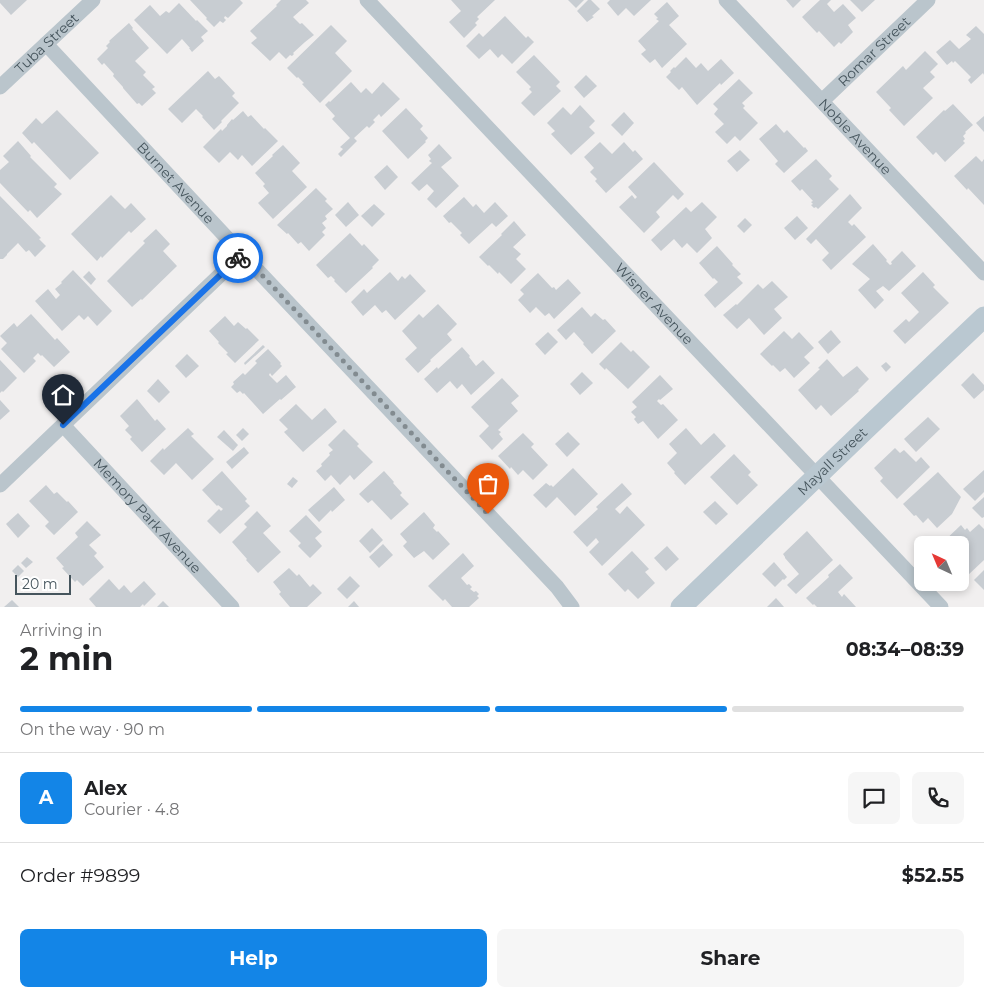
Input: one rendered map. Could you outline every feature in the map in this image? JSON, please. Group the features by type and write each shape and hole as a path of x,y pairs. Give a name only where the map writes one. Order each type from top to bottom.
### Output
{"street":[{"name":"Tuba Street","path":"0,87 93,0"},
{"name":"Wisner Avenue","path":"367,0 941,607"},
{"name":"Noble Avenue","path":"726,0 984,273"},
{"name":"Romar Street","path":"822,101 928,0"},
{"name":"Burnet Avenue","path":"46,44 557,586 572,607"},
{"path":"0,485 242,254"},
{"name":"Mayall Street","path":"681,607 984,317"},
{"name":"Memory Park Avenue","path":"63,425 232,607"}],"building":[{"path":"0,0 27,0 11,15 0,3"},
{"path":"190,0 240,0 243,3 228,18 225,16 226,20 223,23 220,21 214,27"},
{"path":"281,0 306,0 309,3 293,17 314,35 292,56 290,55 286,59 279,52 270,61 251,43 257,38 250,31"},
{"path":"451,0 495,0 477,17 479,19 475,23 477,25 464,38 449,22 461,11"},
{"path":"568,0 584,0 576,8"},
{"path":"588,0 591,0 600,9 587,22 577,11"},
{"path":"610,0 651,0 634,16 626,8 618,16 607,3"},
{"path":"786,0 801,0 793,8"},
{"path":"820,0 831,0 827,4 834,12 843,4 856,18 848,25 853,32 841,44 839,42 834,47 802,17"},
{"path":"850,0 875,0 862,12"},
{"path":"667,2 679,16 669,25 687,44 662,68 655,59 650,63 641,54 646,50 638,41 659,21 654,14"},
{"path":"179,3 208,31 201,37 204,41 192,52 182,39 167,54 134,20 150,5 160,16 166,11 169,13"},
{"path":"505,16 526,38 528,36 534,42 512,64 502,54 498,58 490,49 479,59 466,46 479,33 483,37"},
{"path":"129,23 149,48 135,61 146,72 143,75 155,87 152,89 156,93 142,106 139,103 137,104 104,63 102,65 97,59 108,48 106,46 109,41"},
{"path":"331,25 347,41 335,53 352,71 320,103 302,84 304,83 287,68"},
{"path":"976,26 984,34 984,75 983,73 971,84 968,80 971,77 955,61 947,65 936,52 950,40 959,49 971,39 966,35"},
{"path":"925,51 938,64 930,72 935,77 923,88 933,98 904,126 876,92 903,66 906,70"},
{"path":"534,55 560,82 556,86 561,91 534,116 521,103 532,92 529,89 531,87 516,72"},
{"path":"686,57 696,68 701,63 708,71 721,59 734,73 721,85 720,83 697,105 682,87 679,90 666,77"},
{"path":"208,71 215,79 219,76 235,93 232,96 239,103 214,130 196,109 182,123 168,109"},
{"path":"586,75 597,86 584,98 574,87"},
{"path":"739,79 753,93 742,103 745,106 743,108 758,123 740,141 735,136 727,144 715,132 724,124 714,114 718,109 713,104"},
{"path":"351,82 361,93 366,88 372,94 383,82 400,99 381,117 379,114 369,128 367,126 354,138 357,141 341,157 338,154 343,149 340,147 350,138 332,119 335,116 325,105"},
{"path":"953,104 973,125 963,136 965,143 945,162 936,152 933,155 916,137 944,110"},
{"path":"580,105 595,121 589,127 595,133 571,155 551,134 555,131 547,123 563,107 571,115"},
{"path":"406,108 423,126 420,129 428,138 408,159 382,131"},
{"path":"57,110 99,153 70,180 34,142 32,144 22,133 36,118 42,124"},
{"path":"243,111 248,117 251,115 278,141 252,166 242,155 238,160 230,152 219,163 203,147"},
{"path":"624,112 634,123 622,136 611,125"},
{"path":"984,116 984,132 976,123"},
{"path":"776,124 784,133 787,130 808,151 784,173 775,164 778,161 759,139"},
{"path":"18,141 30,157 57,184 54,187 62,194 37,218 30,210 28,212 0,183 0,170 9,162 3,156"},
{"path":"600,142 612,154 624,142 643,159 606,193 595,181 597,179 590,172 594,168 584,157"},
{"path":"439,144 452,158 441,167 459,186 436,208 427,199 434,191 427,184 419,191 411,183 432,163 429,161 431,159 428,155"},
{"path":"283,145 300,163 292,171 307,187 273,219 258,203 269,193 263,186 265,184 255,173"},
{"path":"740,150 750,160 737,172 727,161"},
{"path":"976,156 982,162 984,159 984,205 954,176"},
{"path":"816,159 832,176 829,179 839,189 818,209 811,205 813,201 802,189 800,191 791,181"},
{"path":"654,162 684,194 678,200 673,195 656,212 660,217 644,233 619,207 632,195 635,199 637,197 628,187"},
{"path":"387,165 398,177 385,190 374,177"},
{"path":"316,188 327,199 325,201 333,209 325,216 327,219 322,223 326,228 322,232 325,235 309,251 301,242 298,244 277,225"},
{"path":"850,194 862,208 848,222 852,226 854,224 866,237 831,270 822,260 829,253 816,239 811,244 806,239"},
{"path":"111,195 125,209 131,203 146,219 131,233 129,231 97,261 71,234"},
{"path":"0,196 41,238 39,239 46,246 35,257 29,250 26,252 18,243 3,259 0,259"},
{"path":"464,197 473,207 476,204 484,213 495,202 508,216 496,227 492,223 469,244 460,235 462,233 443,216"},
{"path":"348,202 359,215 346,227 335,215"},
{"path":"702,202 717,217 705,229 712,238 697,253 687,243 682,248 674,239 661,251 651,240 686,207 691,212"},
{"path":"374,204 385,214 372,227 361,216"},
{"path":"797,216 808,228 795,240 784,228"},
{"path":"745,218 752,225 744,233 737,226"},
{"path":"514,221 526,235 513,247 521,254 516,259 526,269 511,284 479,257"},
{"path":"156,229 170,244 163,251 177,266 142,300 132,307 107,281 145,243 143,241"},
{"path":"350,233 379,260 346,293 331,276 328,278 316,265"},
{"path":"873,244 890,265 902,251 916,266 889,291 883,286 876,291 884,300 875,309 858,290 870,279 852,264"},
{"path":"717,246 741,274 737,277 743,283 715,308 704,295 718,282 699,263"},
{"path":"73,270 112,311 97,326 88,316 84,320 79,315 62,331 35,301 48,289 56,299 60,295 55,289"},
{"path":"89,271 96,279 91,285 83,277"},
{"path":"390,272 398,281 402,276 405,279 410,274 426,291 395,320 386,310 382,313 375,305 363,316 351,302 364,289 367,293"},
{"path":"923,272 935,285 933,287 949,303 905,344 893,331 906,319 909,322 919,312 901,293"},
{"path":"538,273 556,290 568,279 581,293 554,319 549,313 545,316 536,307 530,313 518,300 524,294 520,290"},
{"path":"772,281 788,297 774,309 782,318 764,335 749,318 737,329 723,315 737,305 758,284 763,289"},
{"path":"438,304 457,324 447,334 452,340 418,373 405,359 417,348 402,331 419,314 423,318"},
{"path":"582,307 591,317 595,313 603,320 605,319 616,331 592,354 574,332 566,340 557,330"},
{"path":"31,314 55,340 57,338 70,352 54,367 38,353 33,358 36,361 24,373 1,349 7,343 0,336 14,323 17,327"},
{"path":"225,316 234,326 238,322 259,340 235,363 209,331"},
{"path":"831,330 841,342 828,354 818,342"},
{"path":"784,331 792,339 799,332 814,348 804,357 810,363 794,378 785,368 780,372 760,354"},
{"path":"548,332 558,342 545,355 535,344"},
{"path":"621,342 631,352 633,350 650,367 628,389 606,368 605,370 599,364"},
{"path":"263,345 265,347 245,365 244,363"},
{"path":"462,347 476,366 483,360 495,373 471,395 462,384 457,389 450,381 437,393 424,379"},
{"path":"268,349 282,366 272,376 270,373 269,375 277,383 286,375 296,387 263,414 244,393 240,391 237,393 231,387 234,384 233,382 243,373 245,375 257,363 255,361"},
{"path":"187,354 199,366 186,378 175,366"},
{"path":"827,359 843,377 857,366 869,379 859,391 831,416 821,405 816,410 798,390 820,369 818,368"},
{"path":"0,360 17,378 0,393"},
{"path":"886,362 891,367 886,372 881,366"},
{"path":"582,372 593,383 580,395 570,384"},
{"path":"973,373 984,385 984,390 974,399 961,385"},
{"path":"660,375 673,389 657,401 661,405 663,404 678,420 658,439 643,421 638,424 634,419 636,417 631,412 637,407 632,402"},
{"path":"502,378 519,396 511,403 518,411 498,430 501,432 499,434 503,439 492,450 479,436 489,426 471,407"},
{"path":"158,379 170,392 159,403 147,391"},
{"path":"137,399 155,421 157,419 166,429 142,452 130,439 132,437 125,430 129,426 120,416"},
{"path":"0,400 10,411 0,420"},
{"path":"296,404 312,420 325,408 337,422 303,452 284,432 288,429 279,420"},
{"path":"928,417 940,429 916,452 904,439"},
{"path":"188,428 194,434 191,436 214,459 192,480 176,463 164,475 150,461"},
{"path":"243,428 249,434 242,441 236,435"},
{"path":"686,428 701,445 714,433 726,446 685,485 667,463 677,453 669,444"},
{"path":"344,429 373,462 354,480 350,475 340,485 331,475 325,481 316,471 322,466 321,464 333,450 328,445"},
{"path":"224,430 238,445 233,451 217,437"},
{"path":"568,432 580,444 567,457 555,444"},
{"path":"523,433 534,444 531,447 548,465 533,480 523,470 518,475 498,456"},
{"path":"244,447 249,453 232,469 226,462"},
{"path":"895,448 900,453 904,450 916,462 921,457 930,467 897,499 880,481 883,478 874,468"},
{"path":"734,454 751,472 748,475 758,485 737,505 710,477"},
{"path":"573,468 598,494 575,516 557,497 546,508 533,495 546,483 553,487"},
{"path":"984,470 984,492 975,501 963,489"},
{"path":"222,471 247,499 245,501 250,506 220,534 207,521 219,509 221,511 223,509 217,506 202,490"},
{"path":"384,471 402,493 400,495 409,504 391,520 372,500 368,503 359,494"},
{"path":"938,472 961,497 952,514 937,528 928,518 923,523 903,504"},
{"path":"293,477 298,481 292,488 287,484"},
{"path":"622,483 632,494 615,509 620,514 627,506 645,525 602,566 589,552 599,542 596,538 587,547 573,532"},
{"path":"46,485 54,494 57,492 68,501 78,512 54,535 45,526 49,522 29,501"},
{"path":"334,487 345,500 319,522 308,510"},
{"path":"984,497 984,517 982,518 972,508"},
{"path":"715,501 728,514 716,525 703,512"},
{"path":"257,511 271,526 263,533 281,552 258,573 232,542 247,527 244,524"},
{"path":"424,512 435,525 433,528 450,544 433,560 424,551 414,558 403,546 407,542 400,534"},
{"path":"18,513 30,526 18,538 6,524"},
{"path":"306,515 322,532 315,538 322,546 310,558 298,546 301,543 289,531"},
{"path":"87,521 101,535 89,545 97,553 94,556 104,567 83,586 77,580 75,582 62,568 64,567 56,558 78,537 75,533"},
{"path":"979,524 984,529 984,560 969,574 969,536 949,536 961,525 970,532"},
{"path":"372,528 383,540 370,553 359,541"},
{"path":"807,531 833,560 796,594 787,585 799,574 783,554"},
{"path":"383,544 393,555 379,568 369,557"},
{"path":"667,546 679,559 666,571 654,558"},
{"path":"632,551 649,569 645,572 655,583 638,599 628,589 625,592 608,574"},
{"path":"463,553 474,566 461,578 467,585 469,584 472,587 470,589 479,594 477,596 479,598 469,607 452,607 428,586"},
{"path":"27,557 33,562 26,568 21,563"},
{"path":"774,562 787,577 775,587 762,574"},
{"path":"840,564 853,578 838,592 842,597 844,594 856,607 817,607 813,605 806,598"},
{"path":"18,565 24,571 18,577 12,571"},
{"path":"289,568 297,576 299,574 310,587 313,584 322,593 307,607 290,607 279,594 281,592 273,582"},
{"path":"984,570 984,590 974,580"},
{"path":"350,576 360,586 347,599 337,589"},
{"path":"109,579 119,590 124,585 131,593 144,581 156,594 144,606 143,604 140,607 96,607 89,599"},
{"path":"776,598 784,607 767,607"},
{"path":"12,600 19,607 4,607"},
{"path":"163,601 169,607 157,607"},
{"path":"354,601 359,607 348,607"}],"way so far":[{"path":"238,258 242,254 488,514"}],"route":[{"path":"63,425 238,258"}]}
